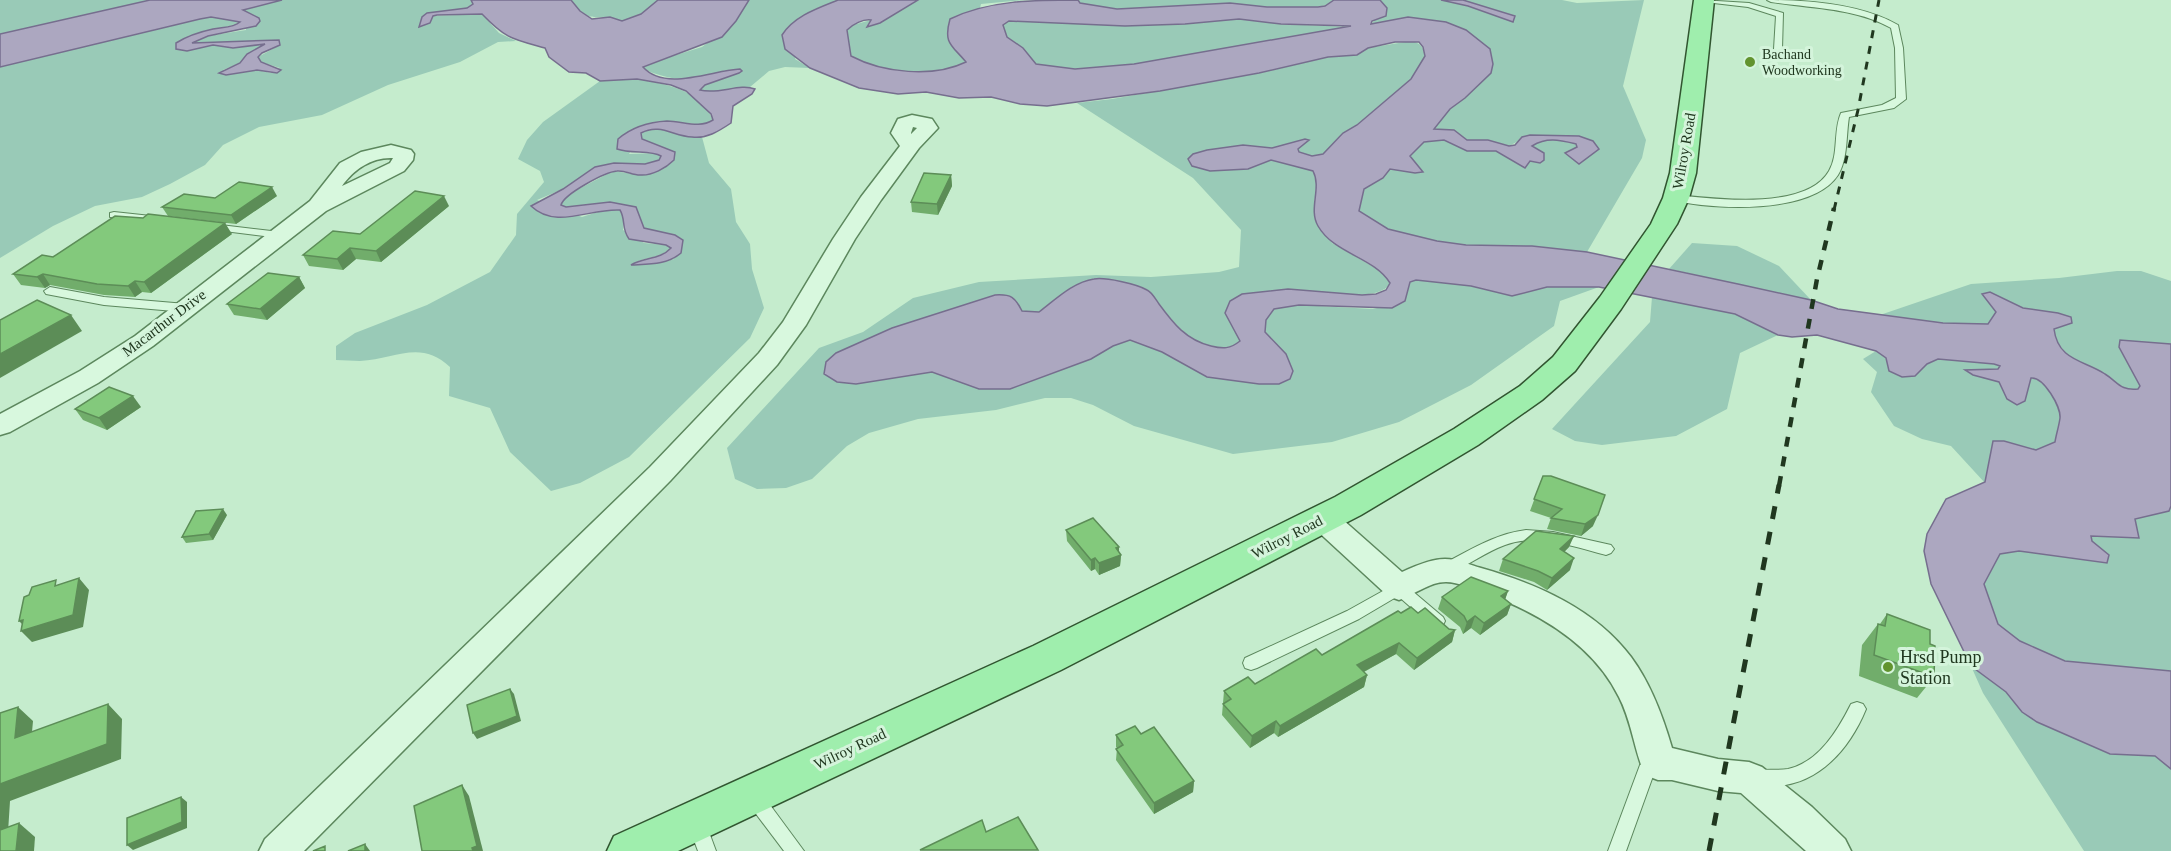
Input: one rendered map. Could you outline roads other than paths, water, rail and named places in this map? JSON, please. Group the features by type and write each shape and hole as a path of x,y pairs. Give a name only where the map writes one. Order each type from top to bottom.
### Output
{"main road":[{"name":"Wilroy Road","path":"630,851 701,836 752,795 1047,658 1323,519 1466,437 1531,393 1564,364 1611,303 1664,224 1676,198 1683,173 1705,0"}],"street":[{"path":"278,851 660,474 768,359 794,325 844,239 872,197 912,144"},
{"name":"Macarthur Drive","path":"0,426 89,377 144,340 318,206"},
{"path":"1323,519 1399,588 1413,580 1444,570 1499,584 1531,598 1569,621 1599,645 1618,666 1640,702 1651,733 1658,764 1672,764 1719,775 1749,778 1799,819 1832,851"}],"lane":[{"path":"1705,0 1749,5 1779,15 1778,49"},
{"path":"1676,198 1724,203 1753,203 1784,199 1809,192 1833,175 1844,115 1898,104 1901,99 1899,48 1895,27 1869,16 1771,0"},
{"path":"114,215 162,221"},
{"path":"197,225 280,236"},
{"path":"50,291 104,301 186,308"},
{"path":"1444,570 1501,540 1523,536 1542,536 1606,549"},
{"path":"1251,663 1353,615 1399,588 1453,634"},
{"path":"1749,778 1795,775 1817,763 1840,741 1857,710"},
{"path":"1617,851 1646,771 1658,764"},
{"path":"752,795 795,851"}],"railway":[{"path":"1834,210 1858,110 1879,0"},
{"path":"1779,486 1817,279 1834,208"},
{"path":"1709,851 1779,485"}],"place":[{"name":"Bachand Woodworking","path":"1750,62"},
{"name":"Hrsd Pump Station","path":"1888,667"}]}
